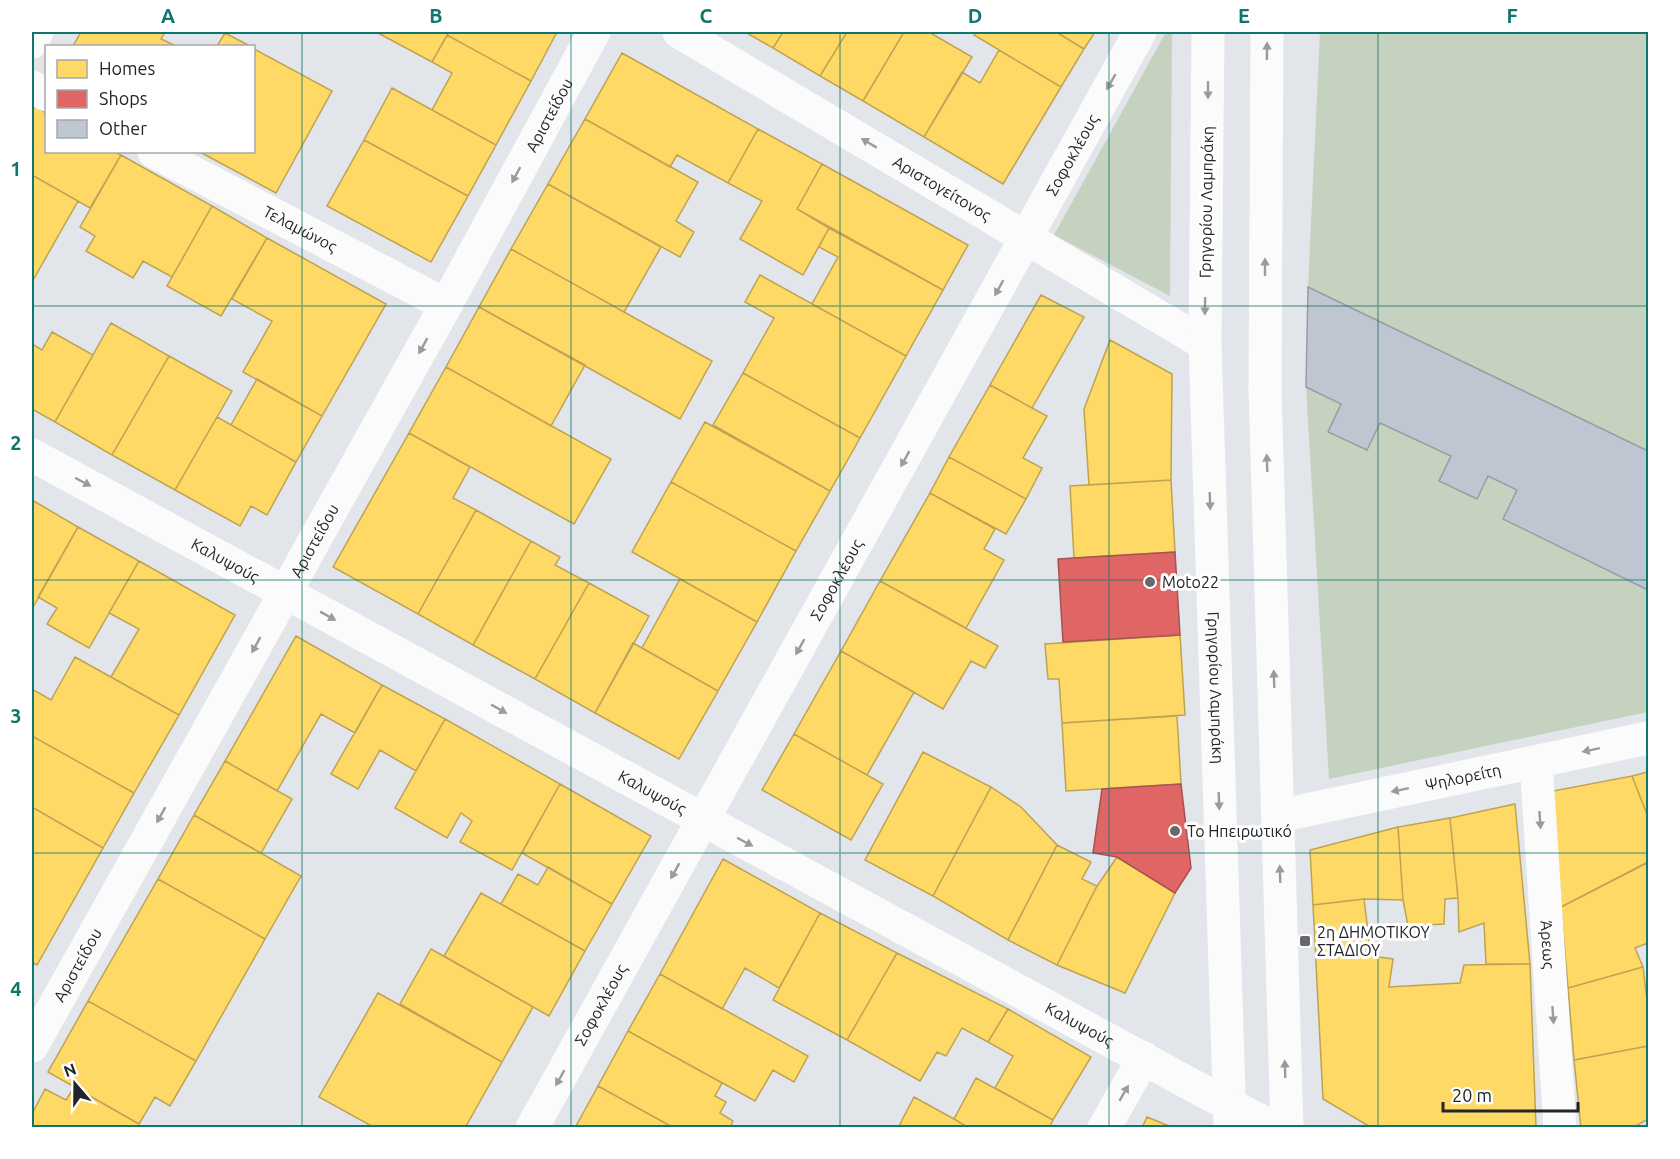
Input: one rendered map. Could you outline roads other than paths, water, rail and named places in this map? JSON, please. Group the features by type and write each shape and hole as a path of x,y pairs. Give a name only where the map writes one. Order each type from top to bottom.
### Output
{"street":[{"path":"32,42 38,32"},
{"name":"Αριστείδου","path":"32,1046 446,305 594,32"},
{"name":"Αριστογείτονος","path":"679,32 1028,237 1204,344"},
{"name":"Σοφοκλέους","path":"532,1128 1140,32"},
{"name":"Γρηγορίου Λαμπράκη","path":"1208,32 1204,344 1230,1116"},
{"path":"1267,32 1265,389 1287,1128"},
{"name":"Τελαμώνος","path":"156,153 446,305"},
{"name":"Καλυψούς","path":"32,455 1144,1058 1230,1116 1275,1128"},
{"name":"Ψηλορείτη","path":"1278,816 1648,738"},
{"name":"Άρεως","path":"1536,762 1560,1128"},
{"path":"1104,1128 1144,1058"}],"place":[{"name":"Moto22","path":"1150,582"},
{"name":"Το Ηπειρωτικό","path":"1175,831"},
{"name":"2η ΔΗΜΟΤΙΚΟΥ ΣΤΑΔΙΟΥ","path":"1305,941"}]}
